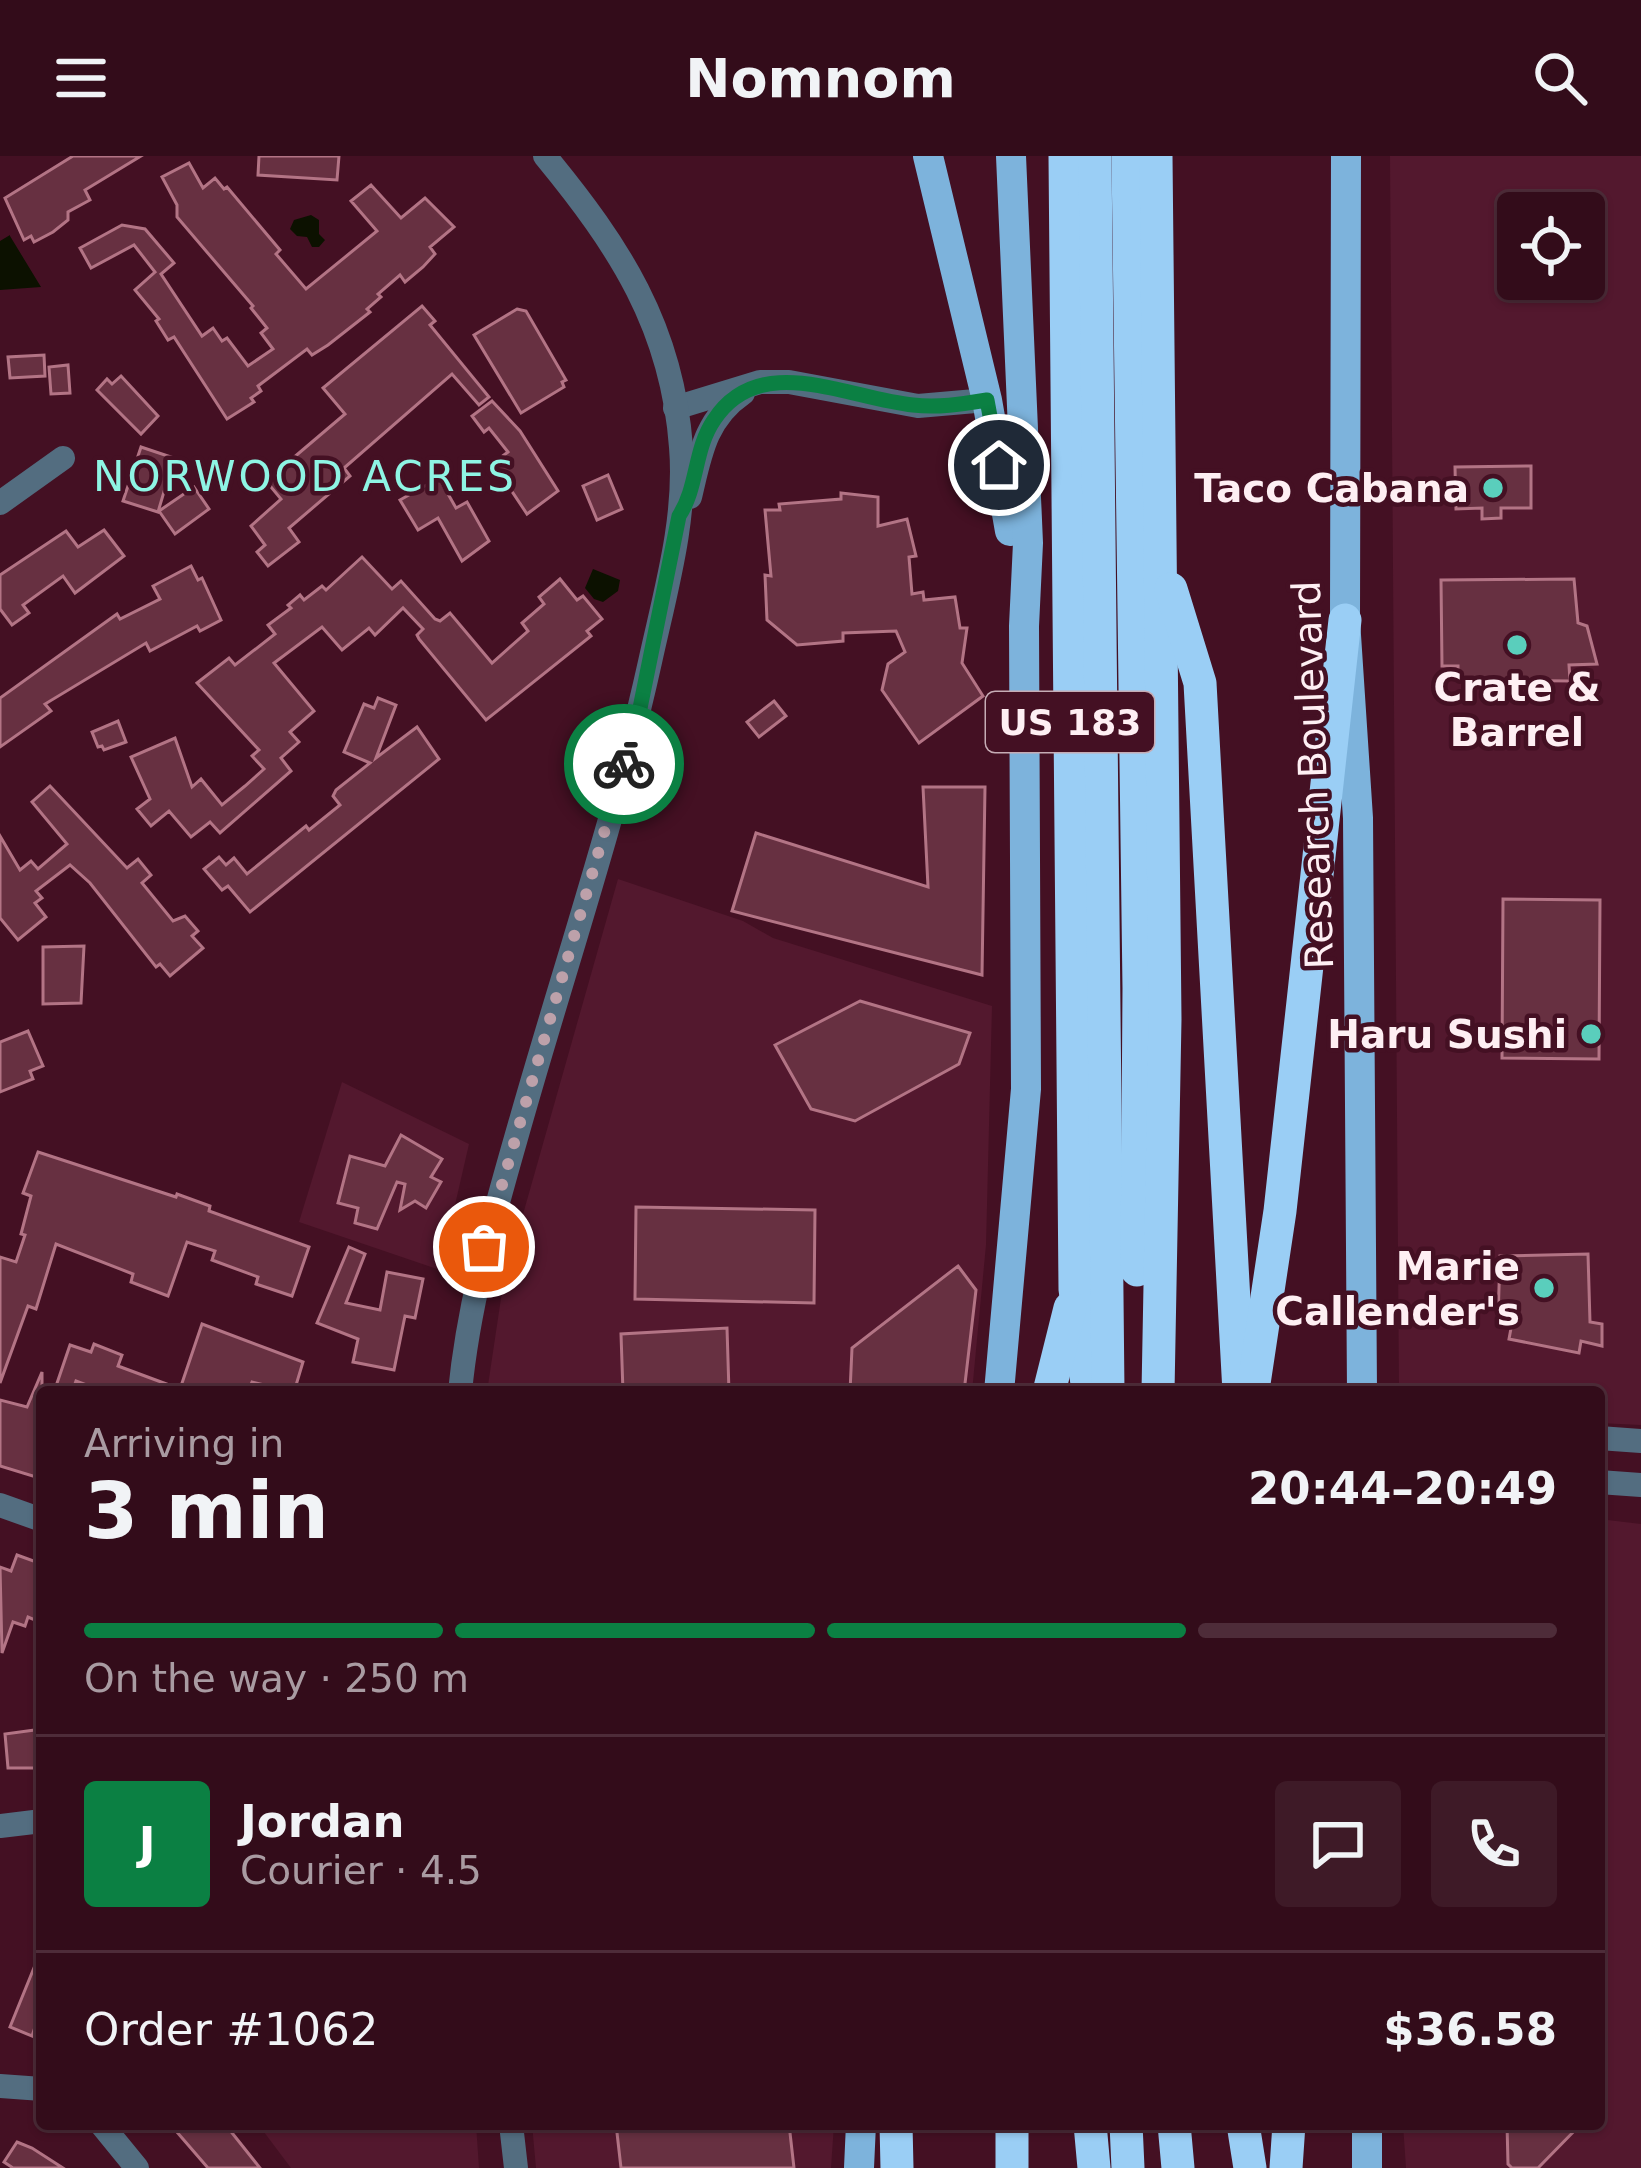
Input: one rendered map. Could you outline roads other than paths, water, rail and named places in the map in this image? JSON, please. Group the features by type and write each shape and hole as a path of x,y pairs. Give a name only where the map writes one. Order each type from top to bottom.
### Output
{"highway":[{"name":"US 183","path":"1065,156 1075,1289 1087,1386"},
{"path":"1095,156 1108,1386"},
{"path":"1128,156 1139,988 1137,1386"},
{"name":"US 183","path":"1156,156 1165,1019 1158,1386"},
{"path":"1160,553 1199,683 1239,1386"},
{"path":"1254,1386 1280,1211 1345,620"},
{"path":"1051,1386 1075,1289"},
{"path":"896,2130 897,2168"},
{"path":"1012,2130 1012,2168"},
{"path":"1091,2130 1099,2168"},
{"path":"1099,2168 1103,2130"},
{"path":"1126,2130 1128,2168"},
{"path":"1154,2168 1167,2130"},
{"path":"1169,2130 1178,2168"},
{"path":"1245,2130 1250,2168"},
{"path":"1286,2168 1289,2130"}],"main road":[{"path":"928,156 987,400 1024,626"},
{"path":"1000,1386 1026,1089 1024,626 1028,543 1011,156"},
{"name":"Research Boulevard","path":"1346,156 1345,620 1358,818 1362,1386"},
{"path":"859,2168 861,2130"},
{"path":"1367,2130 1367,2168"}],"street":[{"path":"461,1386 483,1251 638,718 679,516 682,449 644,299 613,244 545,156"},
{"path":"675,408 760,382 789,382 918,406 987,400"},
{"path":"679,516 689,501 711,424 725,406 760,382"},
{"path":"0,503 63,458"},
{"path":"1605,1438 1641,1441"},
{"path":"1605,1482 1641,1485"},
{"path":"0,1505 36,1518"},
{"path":"0,1826 36,1822"},
{"path":"0,2086 36,2089"},
{"path":"106,2130 137,2168"},
{"path":"512,2130 516,2168"}],"place":[{"name":"Taco Cabana","path":"1493,488"},
{"name":"Crate & Barrel","path":"1517,645"},
{"name":"Haru Sushi","path":"1591,1034"},
{"name":"Marie Callender's","path":"1544,1288"}],"district":[{"name":"NORWOOD ACRES","path":"305,476"}]}
